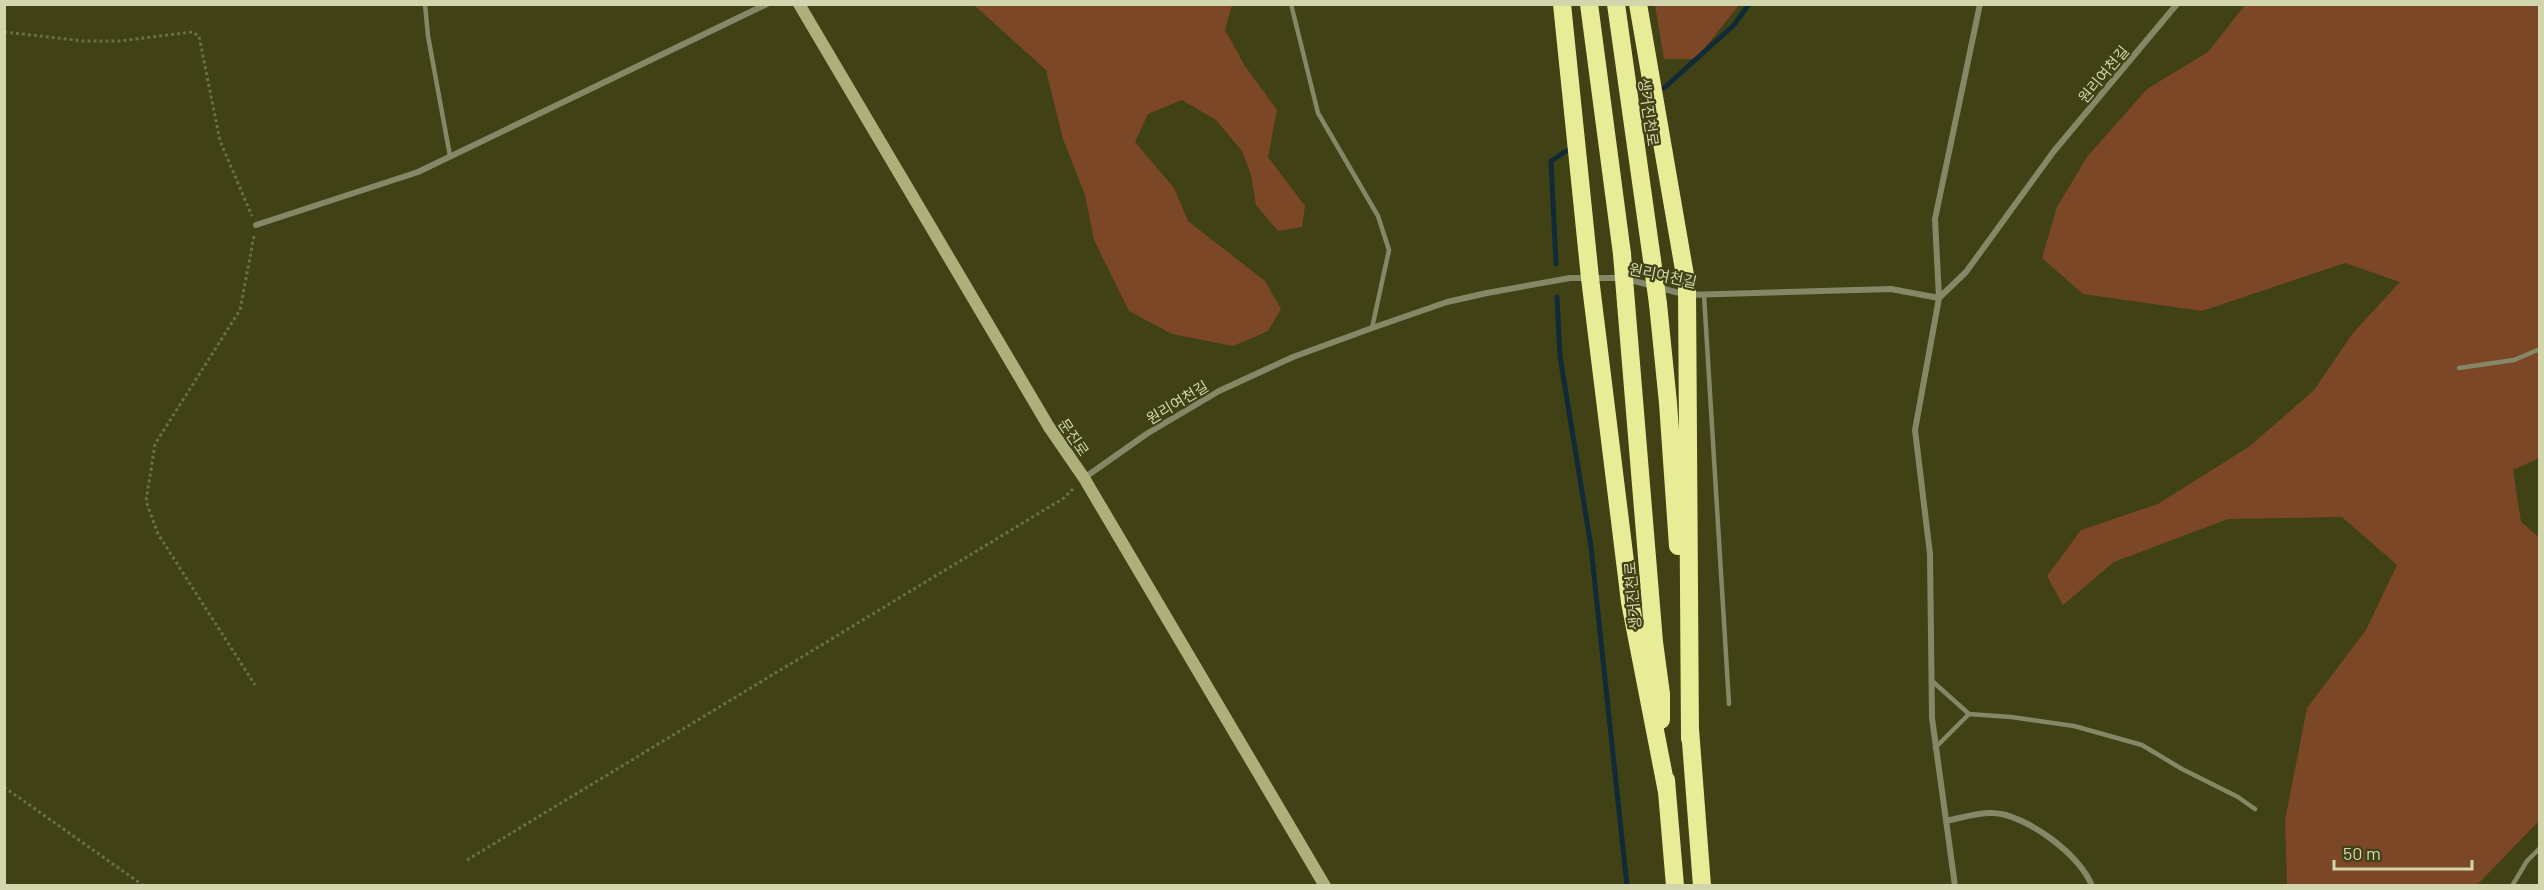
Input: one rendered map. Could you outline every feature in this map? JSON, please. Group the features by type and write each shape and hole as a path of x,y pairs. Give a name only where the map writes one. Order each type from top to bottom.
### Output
{"highway":[{"path":"1562,4 1590,278 1630,602 1667,792"},
{"name":"생거진천로","path":"1589,4 1622,254 1654,642 1661,694 1675,885"},
{"name":"생거진천로","path":"1616,4 1658,304 1669,415 1690,740"},
{"path":"1638,4 1695,295 1690,740 1702,885"}],"street":[{"path":"256,225 418,172 767,4"},
{"name":"문진로","path":"799,4 1049,427 1084,478 1325,885"},
{"path":"1955,885 1932,718 1930,554 1915,430 1940,298 1935,219 1980,4"},
{"name":"원리여천길","path":"1084,478 1148,433 1219,391 1293,357 1447,302 1477,295 1570,278 1623,278 1695,295 1891,289 1940,298 1966,273 2054,151 2177,4"},
{"path":"1946,821 1992,813 2020,818 2062,848 2090,878 2092,885"}],"lane":[{"path":"425,4 428,36 450,156"},
{"path":"1291,4 1318,113 1378,216 1389,250 1372,328"},
{"path":"1695,295 1729,704"},
{"path":"2459,368 2514,360 2540,349"},
{"path":"1931,680 1969,714 2074,726 2142,745 2182,769 2238,797 2255,809"},
{"path":"1935,748 1969,714"},
{"path":"2512,885 2527,861 2540,848"}],"path":[{"path":"4,32 84,41 120,41 192,32 199,36 220,141 256,225 240,310 155,444 146,501 158,534 255,685"},
{"path":"467,860 1064,498 1084,478"},
{"path":"4,787 144,885"}],"shaded area":[{"path":"1655,4 1739,5 1696,59 1664,59"},
{"path":"974,5 1232,5 1225,30 1245,66 1277,110 1268,157 1305,206 1302,227 1278,231 1256,205 1251,175 1242,151 1216,120 1182,100 1148,114 1135,142 1174,188 1188,221 1265,281 1281,309 1268,331 1233,346 1172,334 1129,311 1094,240 1085,195 1063,139 1046,70"},
{"path":"2245,5 2539,5 2539,458 2513,470 2521,522 2539,537 2539,821 2477,885 2287,884 2285,820 2307,708 2366,630 2397,565 2342,517 2228,519 2114,562 2063,605 2047,576 2081,530 2158,504 2250,446 2314,390 2353,333 2400,282 2345,263 2202,311 2083,294 2042,258 2057,207 2087,157 2147,89 2208,52"}],"waterway":[{"path":"1664,88 1734,25 1749,4"},
{"path":"1556,264 1551,161 1571,148"},
{"path":"1557,297 1560,356 1591,547 1627,886"}]}
